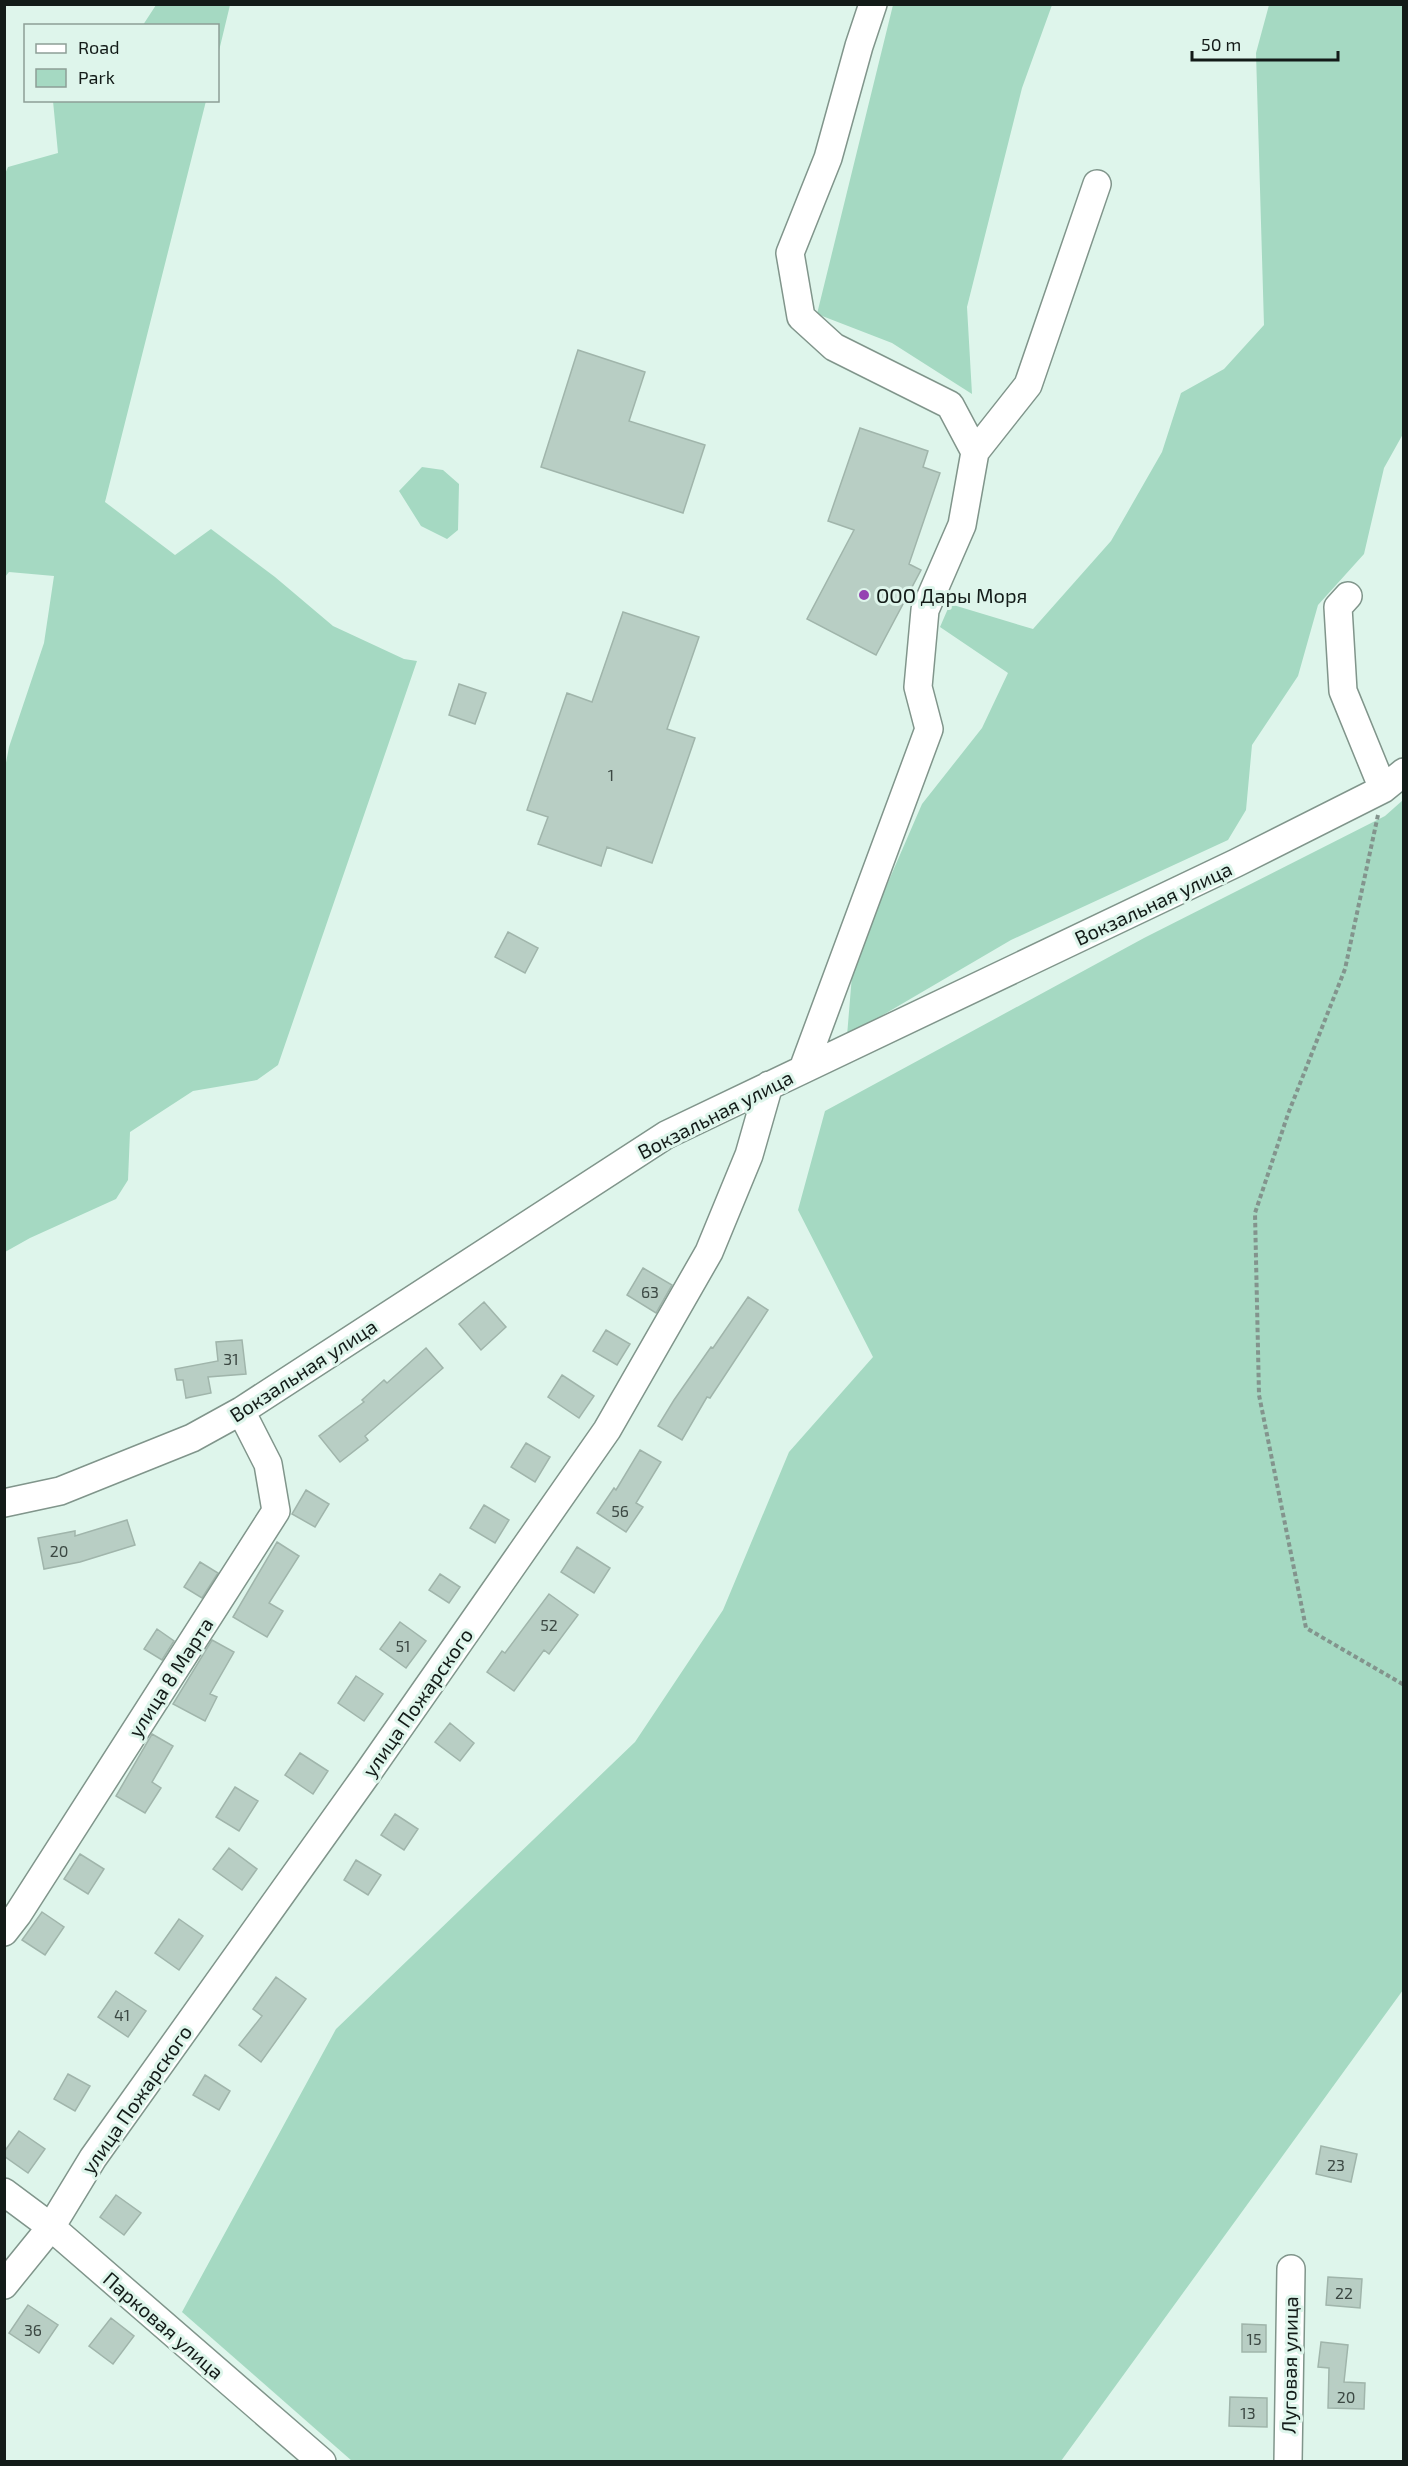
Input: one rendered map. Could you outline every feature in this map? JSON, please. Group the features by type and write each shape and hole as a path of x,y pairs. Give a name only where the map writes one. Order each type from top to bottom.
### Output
{"street":[{"path":"873,4 828,158 790,253 801,318 834,347 950,405 975,452"},
{"path":"803,1069 929,729 918,687 925,610 962,525 975,452 1028,385 1097,184"},
{"path":"1348,596 1338,607 1343,690 1394,780"},
{"name":"Вокзальная улица","path":"4,1503 60,1491 192,1438 241,1411 666,1134 1236,863 1394,780"},
{"name":"улица Пожарского","path":"4,2285 51,2227 93,2158 368,1774 607,1430 709,1252 749,1155 769,1085"},
{"name":"улица 8 Марта","path":"4,1932 18,1914 276,1511 268,1464 241,1411"},
{"name":"Парковая улица","path":"4,2192 51,2227 292,2452 322,2462"},
{"name":"Луговая улица","path":"1288,2462 1291,2268"}],"path":[{"path":"1394,780 1345,969 1288,1114 1255,1213 1255,1224 1259,1395 1306,1628 1404,1685"}],"green space":[{"path":"156,5 230,5 219,51 219,24 144,24"},
{"path":"893,5 1052,5 1022,88 967,307 972,394 892,343 817,314"},
{"path":"1269,5 1403,5 1403,434 1384,468 1364,554 1318,605 1298,676 1252,745 1246,810 1228,840 1011,940 847,1036 853,963 922,804 982,728 1008,673 940,627 950,604 1033,629 1111,541 1162,452 1181,393 1224,369 1264,325 1256,53"},
{"path":"53,102 206,102 105,502 175,555 211,529 275,577 333,626 404,659 417,661 278,1065 257,1080 193,1091 130,1132 128,1180 116,1199 30,1238 5,1252 5,768 9,747 44,643 54,576 9,572 5,577 4,176 8,167 58,153"},
{"path":"422,467 443,470 459,484 458,530 447,539 421,526 399,491"},
{"path":"1403,800 1403,1990 1061,2461 352,2461 182,2312 336,2029 635,1742 723,1610 789,1452 873,1357 798,1210 825,1111 1144,938 1385,816"}],"building":[{"path":"578,350 645,372 629,421 705,445 683,513 541,467"},
{"path":"860,428 928,451 923,467 940,473 909,564 921,570 876,655 807,619 854,530 828,521"},
{"path":"623,612 699,637 667,729 695,738 652,863 607,847 601,866 538,844 548,817 527,810 567,693 592,702"},
{"path":"459,684 486,693 475,724 449,715"},
{"path":"508,932 538,948 525,973 495,957"},
{"path":"643,1268 672,1285 656,1313 627,1295"},
{"path":"748,1297 768,1310 710,1398 707,1397 682,1440 658,1426"},
{"path":"484,1302 506,1327 481,1350 459,1324"},
{"path":"606,1330 630,1344 617,1365 593,1351"},
{"path":"242,1340 246,1374 208,1377 211,1393 186,1398 183,1380 177,1380 175,1369 218,1361 216,1342"},
{"path":"426,1348 443,1368 365,1436 368,1440 340,1462 319,1436 364,1402 362,1400 384,1380 387,1383"},
{"path":"562,1375 594,1396 579,1418 548,1397"},
{"path":"526,1443 550,1457 535,1482 511,1467"},
{"path":"640,1450 661,1462 636,1503 643,1507 626,1532 597,1513 614,1488 616,1490"},
{"path":"306,1490 329,1504 315,1527 292,1514"},
{"path":"484,1505 509,1520 495,1543 470,1528"},
{"path":"127,1520 135,1545 80,1562 44,1569 38,1538 75,1531 75,1536"},
{"path":"277,1542 299,1556 269,1603 283,1611 267,1637 233,1617"},
{"path":"577,1547 610,1568 594,1593 561,1572"},
{"path":"200,1562 218,1573 202,1598 184,1587"},
{"path":"440,1574 460,1587 449,1603 429,1590"},
{"path":"549,1594 578,1615 549,1654 544,1650 514,1691 487,1672 502,1651 505,1653"},
{"path":"400,1622 426,1641 406,1668 380,1649"},
{"path":"157,1629 174,1641 162,1660 144,1649"},
{"path":"212,1640 234,1652 210,1694 217,1697 205,1721 173,1704"},
{"path":"356,1676 383,1694 364,1721 338,1703"},
{"path":"450,1723 474,1743 460,1761 435,1742"},
{"path":"152,1734 173,1746 152,1782 161,1788 145,1813 116,1796"},
{"path":"300,1753 328,1771 313,1794 285,1775"},
{"path":"235,1787 258,1801 239,1831 216,1817"},
{"path":"395,1814 418,1829 404,1850 381,1835"},
{"path":"229,1848 257,1869 242,1890 213,1869"},
{"path":"80,1854 104,1869 88,1894 64,1879"},
{"path":"356,1860 381,1875 368,1895 344,1880"},
{"path":"42,1912 64,1927 45,1955 22,1940"},
{"path":"179,1919 203,1936 179,1970 155,1953"},
{"path":"276,1977 306,1999 261,2062 239,2045 262,2016 253,2009"},
{"path":"116,1991 146,2011 128,2037 98,2017"},
{"path":"68,2074 90,2086 75,2111 54,2099"},
{"path":"205,2075 230,2091 219,2110 193,2095"},
{"path":"19,2131 45,2149 28,2173 4,2156 4,2152"},
{"path":"1321,2146 1357,2154 1351,2182 1316,2174"},
{"path":"116,2195 141,2213 124,2235 100,2217"},
{"path":"1328,2277 1362,2279 1360,2308 1326,2305"},
{"path":"28,2305 58,2325 39,2353 9,2333"},
{"path":"111,2318 134,2336 113,2364 89,2346"},
{"path":"1242,2324 1266,2325 1266,2352 1242,2352"},
{"path":"1321,2342 1348,2345 1344,2382 1365,2383 1364,2409 1328,2408 1329,2368 1318,2367"},
{"path":"1230,2397 1267,2398 1267,2427 1229,2426"}],"place":[{"name":"ООО Дары Моря","path":"864,595"}]}
